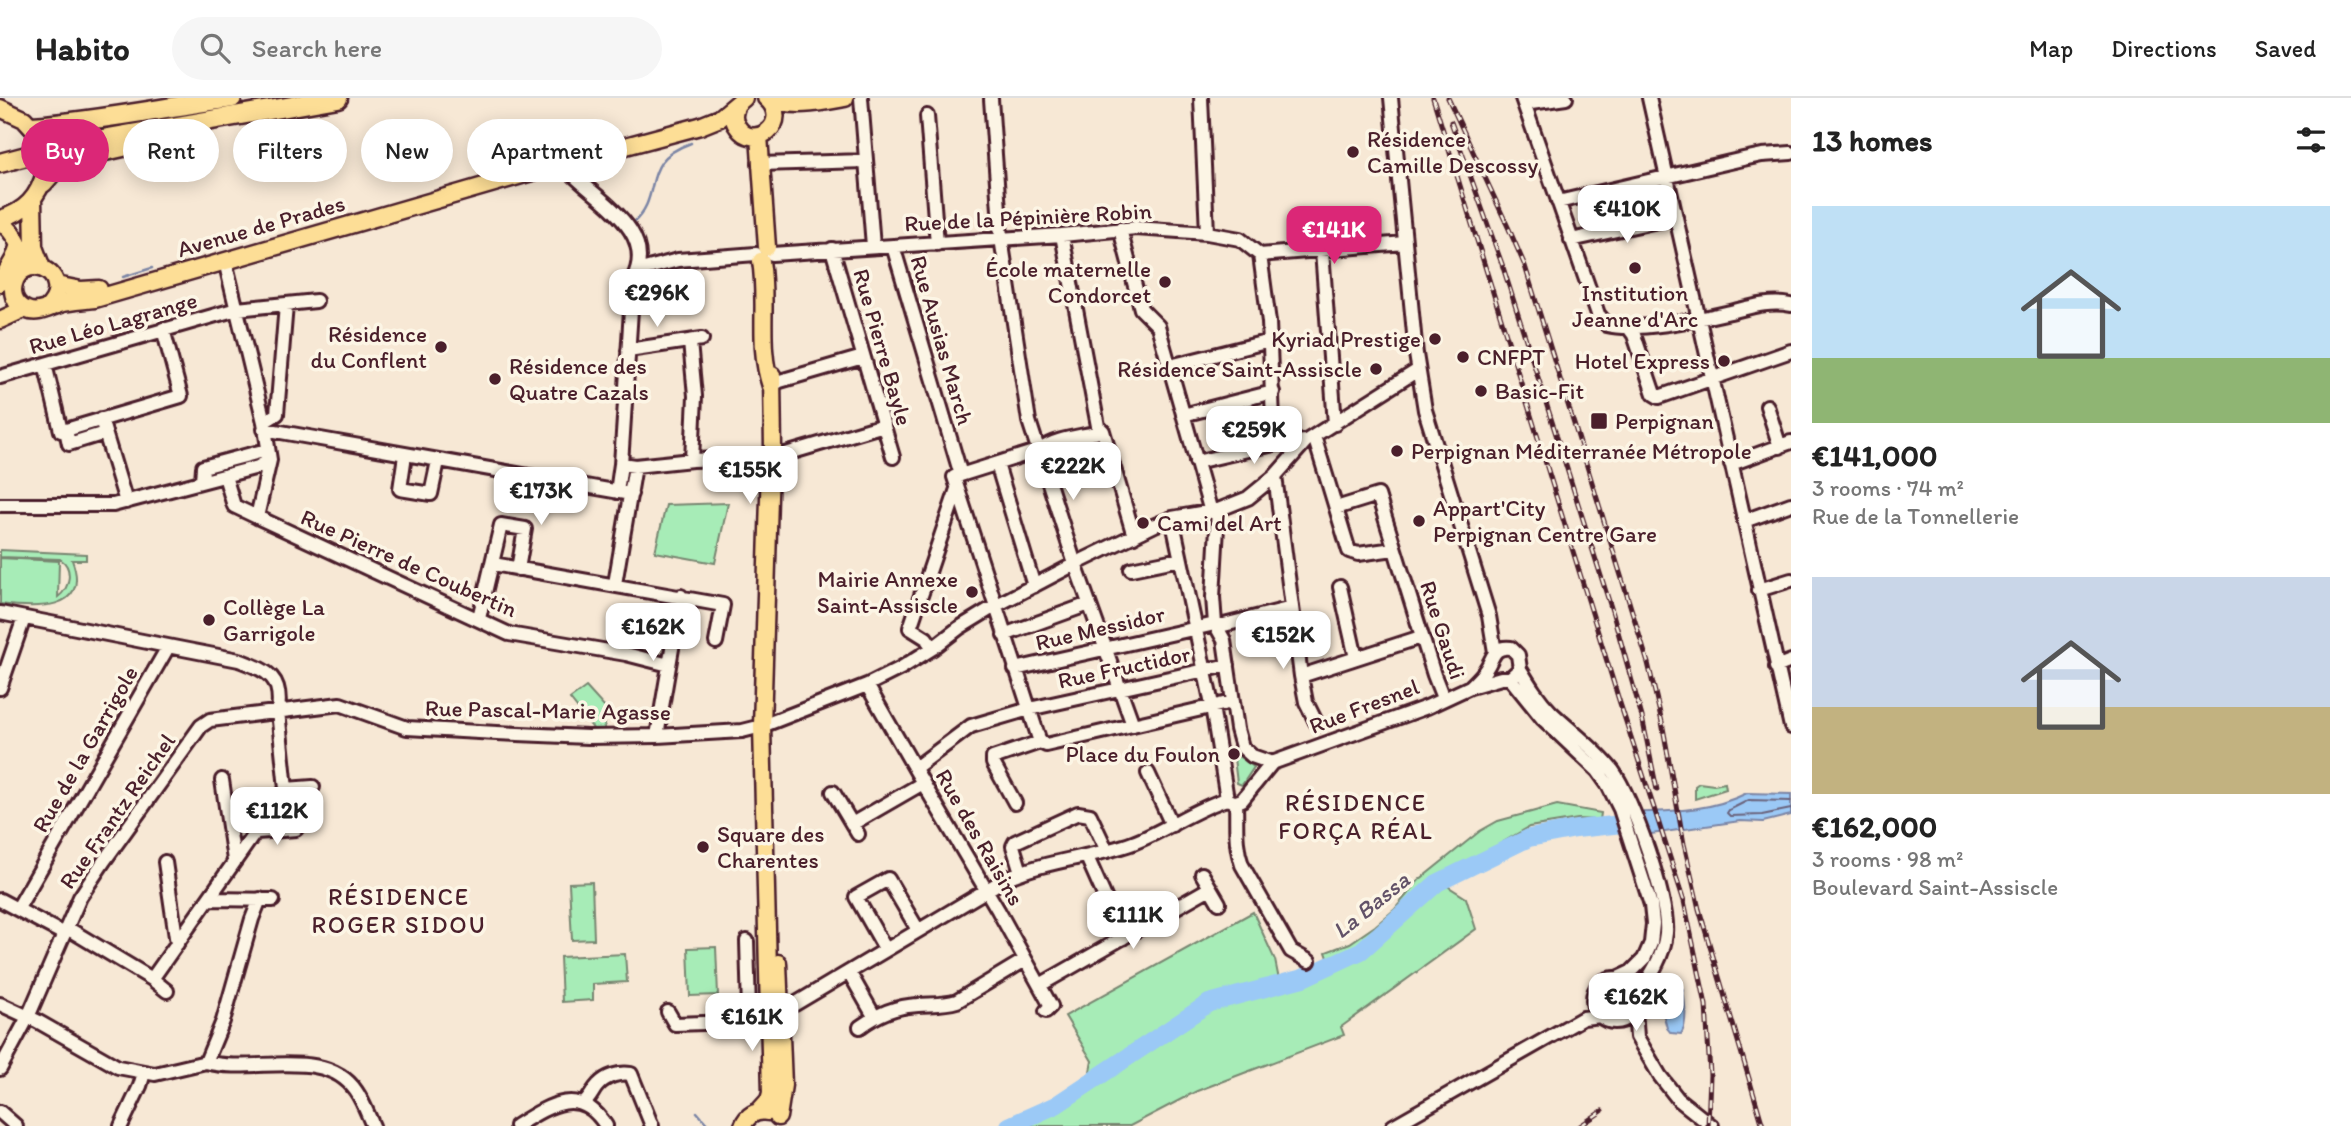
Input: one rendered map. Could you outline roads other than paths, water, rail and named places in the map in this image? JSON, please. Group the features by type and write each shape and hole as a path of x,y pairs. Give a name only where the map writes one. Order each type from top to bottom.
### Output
{"highway":[{"path":"99,119 232,98"},
{"path":"0,153 66,136 275,98"},
{"path":"0,163 68,145 338,98"},
{"path":"43,183 58,166 74,158 347,98"}],"main road":[{"path":"6,98 8,111"},
{"path":"767,99 784,104 809,105 845,98"},
{"path":"741,101 734,115 737,127 748,135 759,136 769,131 775,121 775,109 767,99"},
{"name":"Avenue de Prades","path":"627,146 700,126 720,118 741,101"},
{"path":"775,121 809,105"},
{"name":"Avenue de Prades","path":"700,126 737,127"},
{"path":"759,136 759,164 765,209 760,229 769,285 764,309 764,362 771,386 774,528 768,548 762,726 774,1007 783,1085 780,1122"},
{"name":"Avenue de Prades","path":"46,309 95,299 500,182"},
{"path":"24,270 19,245 10,229 0,220 23,210 43,183"},
{"path":"6,288 24,309 39,312 46,309 55,298 54,278 41,268 34,247 33,200"},
{"path":"0,308 19,245"},
{"path":"6,288 24,270 41,268"},
{"name":"Avenue de Prades","path":"56,285 81,290 118,291"},
{"path":"0,320 24,309"},
{"path":"743,1126 747,1118 759,1111 769,1100 771,1093 774,1007 779,977 774,865 766,845"},
{"path":"759,1111 766,1111 780,1122"}],"street":[{"path":"861,98 873,246"},
{"path":"1201,98 1207,233"},
{"path":"1391,98 1418,370 1432,433 1489,616 1497,654 1493,673 1510,675 1532,690 1607,764 1626,791 1626,808 1640,850 1661,895 1666,932 1656,965 1637,995 1637,1037"},
{"path":"1566,98 1523,101 1601,321 1607,325 1629,328 1699,319 1770,303 1791,306"},
{"path":"1649,98 1791,727"},
{"path":"991,99 1001,238 1029,421 1074,564 1133,725"},
{"path":"927,116 937,244"},
{"path":"1558,202 1762,155 1791,153"},
{"path":"759,164 866,161"},
{"path":"580,182 619,214 639,250 637,271 633,279 617,492"},
{"path":"1571,240 1676,217"},
{"path":"774,1007 795,1004 985,889 1021,872 1135,842 1231,800 1242,800 1272,763 1252,756 1242,747 1223,640 1215,624 1214,511 1196,462 1157,326 1141,309 1121,229"},
{"name":"Rue de la Pépinière Robin","path":"637,271 678,260 937,244 1121,229 1207,233 1240,239 1260,255"},
{"path":"1062,235 1098,426 1103,431 1134,536"},
{"path":"1274,444 1270,341 1260,255 1405,243"},
{"name":"Rue Ausias March","path":"893,246 961,475"},
{"name":"Rue Pierre Bayle","path":"832,249 893,457"},
{"path":"1322,251 1335,424"},
{"path":"225,261 269,455 257,517"},
{"name":"Rue Léo Lagrange","path":"0,377 237,309 316,301"},
{"path":"264,426 277,414 286,305"},
{"path":"1629,328 1634,335 1654,394 1659,397 1791,351"},
{"path":"46,364 61,431 181,396 163,329"},
{"path":"628,350 696,340 692,460"},
{"path":"1170,366 1270,341"},
{"path":"771,386 863,356"},
{"name":"Rue Pascal-Marie Agasse","path":"278,710 340,704 407,728 588,737 731,732 762,726 867,685 933,648 995,606 1074,564 1172,518 1214,511 1248,498 1275,476 1310,438 1418,370"},
{"path":"1183,415 1273,392"},
{"path":"1731,464 1785,444 1768,406"},
{"path":"101,419 126,502"},
{"path":"621,464 635,466 692,460 771,457 884,425"},
{"path":"264,426 405,455 631,494"},
{"path":"66,430 69,444 105,433"},
{"path":"1103,431 1078,435 954,477 1040,742 1046,745 1232,702"},
{"path":"1196,462 1310,438 1349,551 1358,554 1394,549"},
{"path":"0,505 113,505 258,467 269,455"},
{"path":"202,481 203,467 269,455"},
{"path":"405,455 400,489 431,494 438,461"},
{"path":"997,464 1034,586"},
{"path":"615,584 635,466"},
{"name":"Rue Pierre de Coubertin","path":"225,476 234,506 509,634 669,664"},
{"path":"1275,476 1301,676 1306,702 1321,733"},
{"path":"933,648 926,638 910,628 957,489"},
{"name":"Rue Gaudi","path":"1336,508 1378,495 1443,698"},
{"path":"1744,521 1791,504"},
{"path":"1172,518 1231,800 1237,852 1291,950 1309,961"},
{"path":"479,618 501,524 525,529 518,569"},
{"path":"1131,569 1180,559"},
{"path":"493,564 723,605 716,642"},
{"path":"1759,590 1791,580"},
{"path":"1340,587 1356,658"},
{"path":"657,736 681,596"},
{"path":"1004,635 1089,604"},
{"name":"Rue Messidor","path":"1015,669 1292,608"},
{"path":"0,613 239,660 264,669 273,677 279,700 286,789 152,979"},
{"path":"0,688 24,618"},
{"path":"1301,676 1422,637"},
{"name":"Rue de la Garrigole","path":"18,908 168,647"},
{"path":"1497,654 1518,655 1510,675"},
{"name":"Rue Fresnel","path":"1470,687 1497,654"},
{"path":"1776,667 1791,661"},
{"name":"Rue Fructidor","path":"915,768 971,726 1029,709 1228,665"},
{"name":"Rue Fresnel","path":"1272,763 1321,733 1427,707 1470,687 1510,675"},
{"name":"Rue des Raisins","path":"867,685 1040,985 1051,1006 1046,1011"},
{"name":"Rue Frantz Reichel","path":"0,1069 28,1017 80,897 201,726 210,720 278,710"},
{"path":"1015,803 992,760 1040,742"},
{"path":"1148,773 1172,825"},
{"path":"222,780 234,860"},
{"path":"833,792 855,829 923,783"},
{"path":"286,789 313,787"},
{"path":"1021,872 1013,846 1015,842 1078,813 1090,815 1107,851"},
{"path":"256,832 296,829"},
{"path":"1583,1018 1598,986 1604,981 1631,972 1644,959 1652,933 1651,905 1640,850"},
{"path":"1087,856 1123,938"},
{"path":"165,862 177,944"},
{"path":"1202,874 1219,903"},
{"path":"886,950 856,897 888,879 918,930"},
{"path":"1040,985 1210,888"},
{"path":"206,1062 223,1021 251,919 267,900 210,899"},
{"path":"0,900 65,931 152,979 167,991"},
{"path":"668,1012 675,1024 745,1019 750,1010 747,941"},
{"path":"860,1027 874,1016 914,1005 945,1005 957,1001 1025,960"},
{"path":"849,972 874,1016"},
{"path":"1618,978 1630,983 1637,995"},
{"path":"1593,997 1601,1016"},
{"path":"0,1004 118,1067 144,1073 155,1074 206,1062 223,1067 316,1065 338,1073 356,1091 372,1126"},
{"path":"1616,1022 1627,1018 1635,1010"},
{"path":"1393,1126 1583,1018 1601,1016 1616,1022 1637,1037 1672,1092 1712,1126"},
{"path":"583,1104 590,1100 598,1084 621,1072 631,1074 652,1126"},
{"path":"121,1126 144,1073"},
{"path":"516,1126 560,1102 583,1104 595,1111 606,1126"},
{"path":"0,1112 16,1126"}],"water":[{"path":"1747,793 1791,794 1791,815 1763,822 1740,821 1631,837 1621,813 1701,808"},
{"path":"1676,984 1683,990 1685,1001 1685,1019 1681,1034 1671,1033 1667,1028 1660,1002 1666,1001 1670,989"}],"waterway":[{"path":"633,223 648,201 657,169 664,159 691,143"},
{"path":"123,277 152,268"},
{"name":"La Bassa","path":"1009,1126 1056,1105 1209,1003 1303,978 1361,951 1437,883 1529,838 1576,829 1641,822"},
{"path":"697,1112 709,1126"}],"tunnel":[{"path":"1316,722 1321,733"}],"railway":[{"path":"1433,98 1618,697 1684,901 1706,1005 1710,1075 1708,1126"},
{"path":"1448,98 1525,266 1648,663 1699,909 1763,1126"},
{"path":"1451,122 1502,264 1613,614 1642,717 1657,790"},
{"path":"1580,1126 1602,1111"}],"place":[{"name":"Résidence Camille Descossy","path":"1353,152"},
{"name":"Institution Jeanne d'Arc","path":"1635,268"},
{"name":"École maternelle Condorcet","path":"1165,282"},
{"name":"Kyriad Prestige","path":"1435,339"},
{"name":"Résidence du Conflent","path":"441,347"},
{"name":"CNFPT","path":"1463,357"},
{"name":"Hotel Express","path":"1724,361"},
{"name":"Résidence Saint-Assiscle","path":"1376,369"},
{"name":"Résidence des Quatre Cazals","path":"495,379"},
{"name":"Basic-Fit","path":"1481,391"},
{"name":"Perpignan","path":"1599,421"},
{"name":"Perpignan Méditerranée Métropole","path":"1397,451"},
{"name":"Appart'City Perpignan Centre Gare","path":"1419,521"},
{"name":"Cami del Art","path":"1143,523"},
{"name":"Mairie Annexe Saint-Assiscle","path":"972,592"},
{"name":"Collège La Garrigole","path":"209,620"},
{"name":"Place du Foulon","path":"1234,754"},
{"name":"Square des Charentes","path":"703,847"}],"district":[{"name":"RÉSIDENCE FORÇA RÉAL","path":"1356,817"},
{"name":"RÉSIDENCE ROGER SIDOU","path":"399,911"}]}
